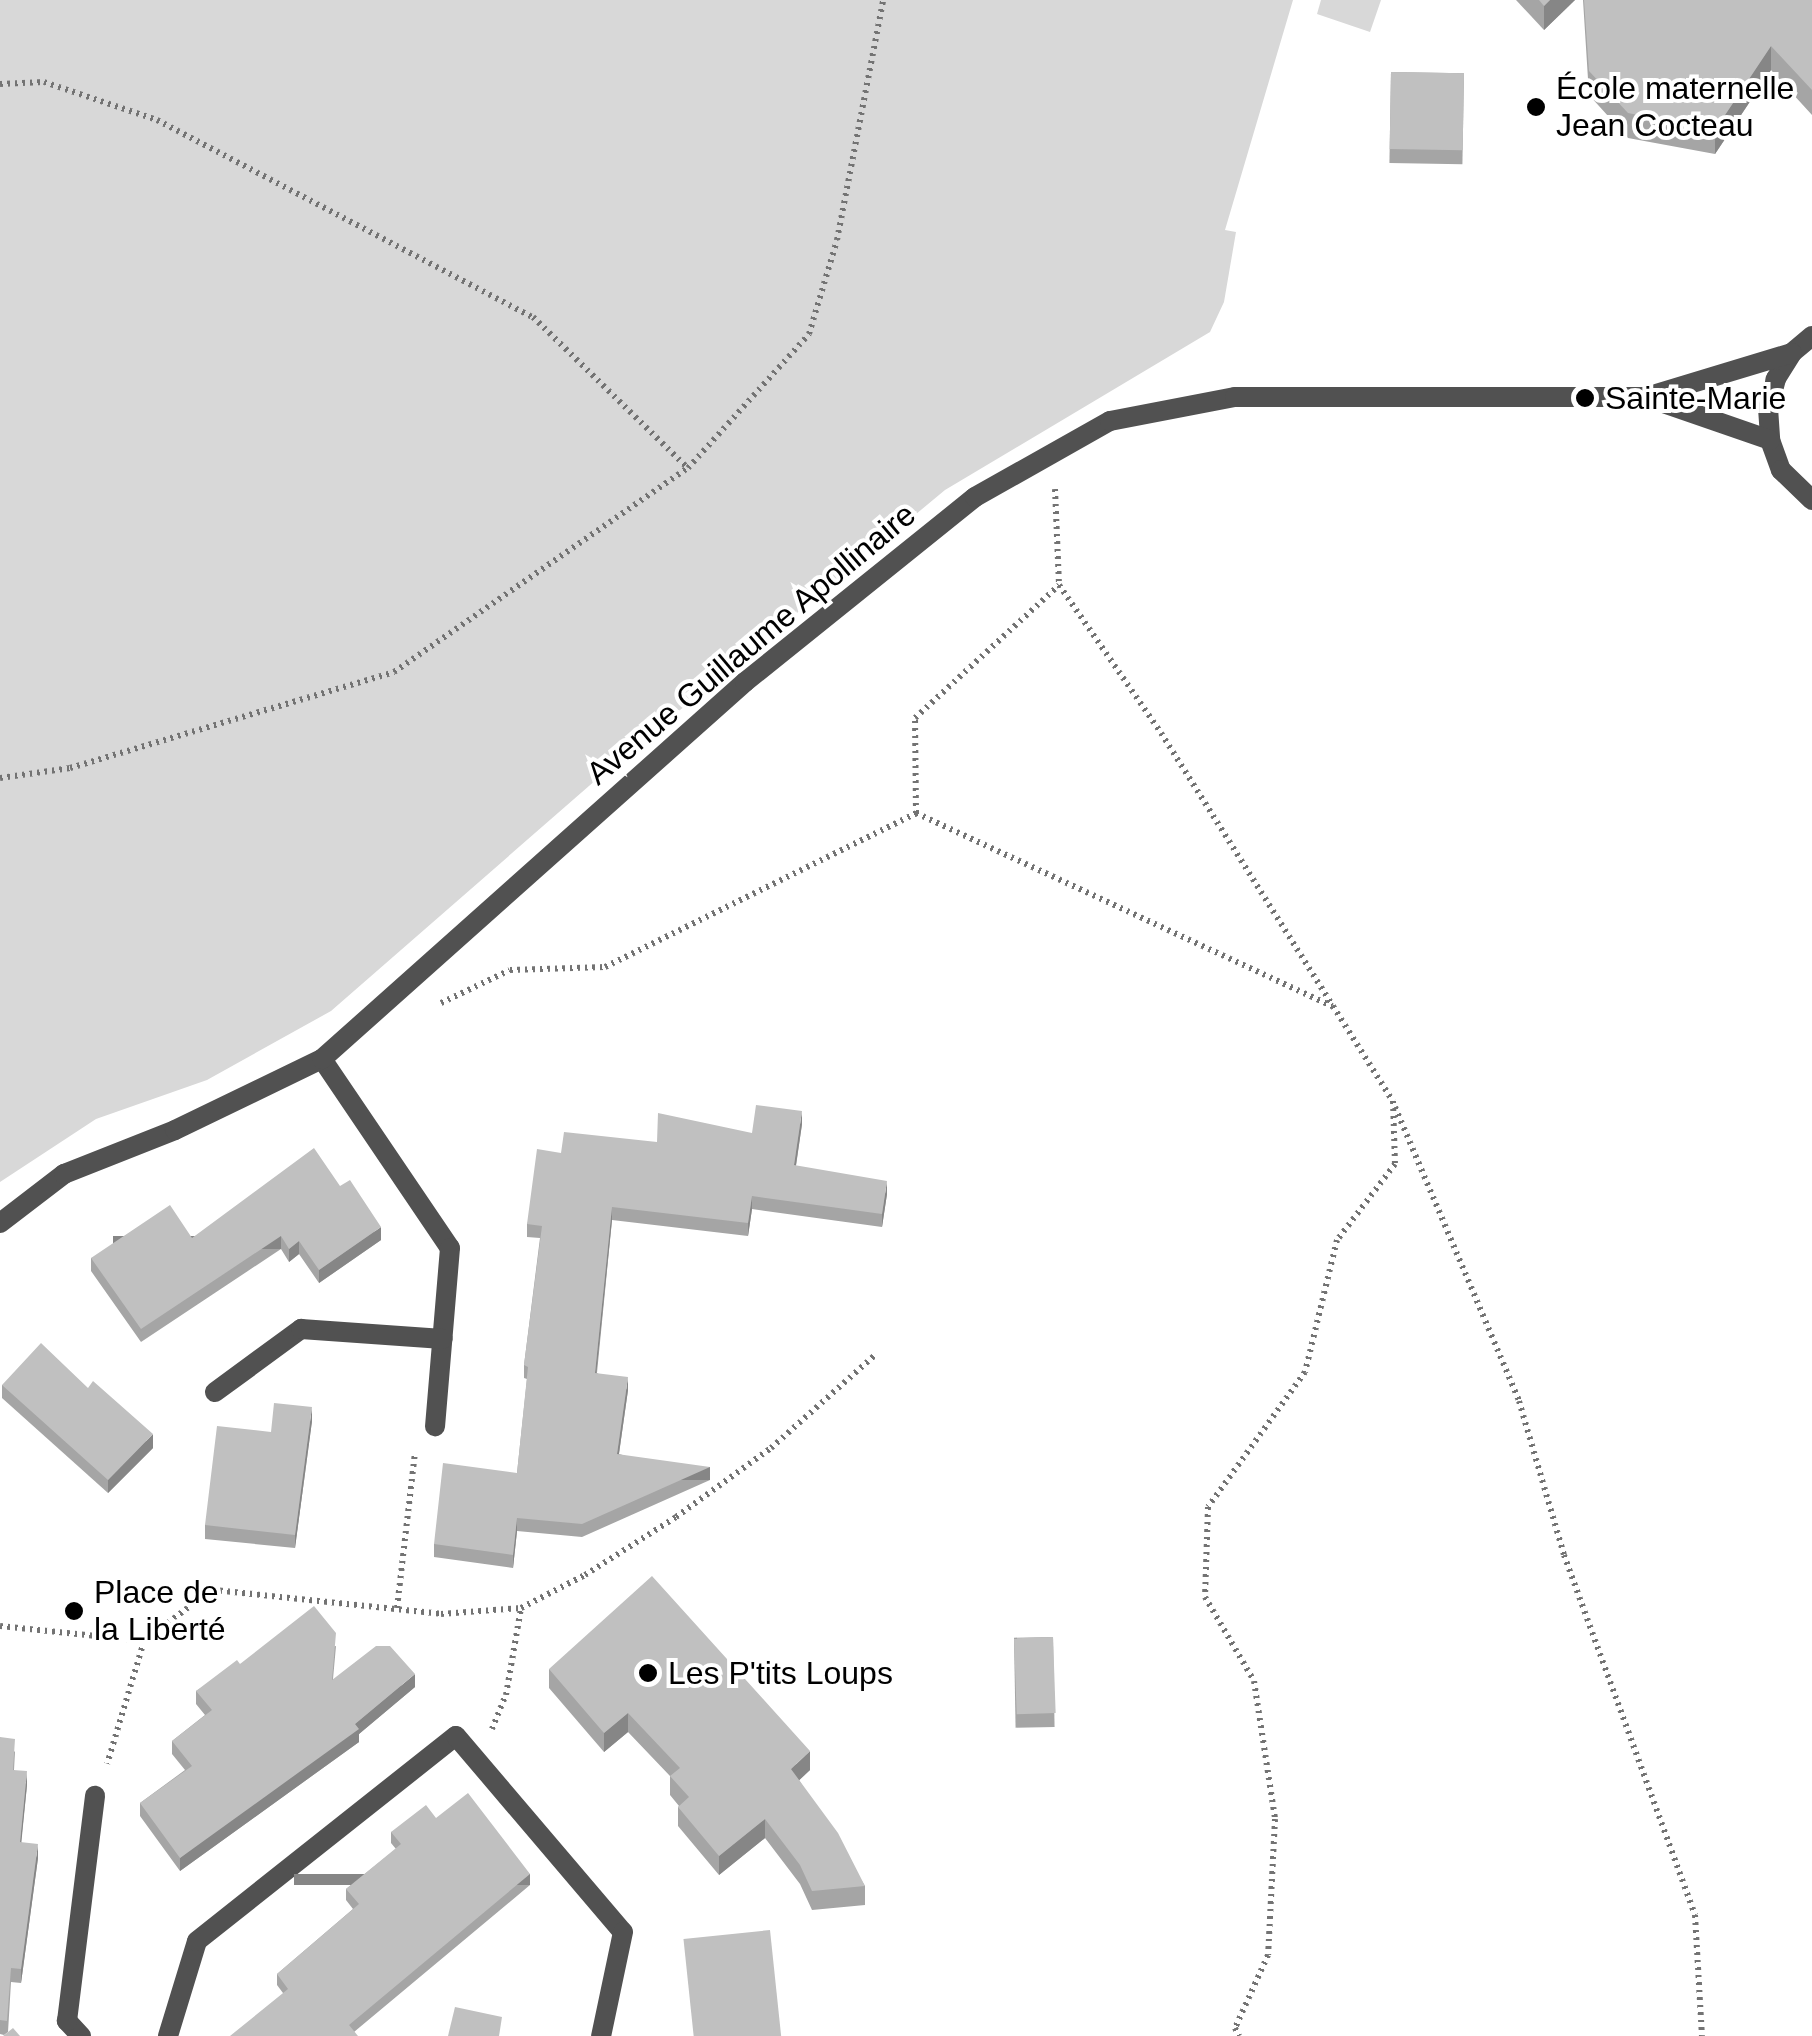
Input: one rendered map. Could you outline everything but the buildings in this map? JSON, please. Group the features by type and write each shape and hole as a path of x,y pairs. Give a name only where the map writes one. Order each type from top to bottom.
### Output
{"street":[{"path":"1812,336 1792,353 1776,379 1768,408 1770,440 1781,470 1812,500"},
{"name":"Avenue Guillaume Apollinaire","path":"0,1224 64,1174 175,1130 322,1059 745,682 975,497 1110,421 1235,397 1646,398 1792,353"},
{"name":"Avenue Guillaume Apollinaire","path":"1646,398 1770,440"},
{"path":"322,1059 450,1248 435,1426"},
{"path":"216,1392 301,1330 444,1338"},
{"path":"168,2036 197,1940 456,1736 623,1932 601,2036"},
{"path":"82,2036 67,2021 95,1796"}],"path":[{"path":"0,778 70,768 394,672 688,468 808,334 837,240 883,0"},
{"path":"0,84 44,82 157,120 533,317 688,468"},
{"path":"1053,453 1059,585 1161,733 1393,1101 1520,1401 1564,1555 1696,1915 1702,2036"},
{"path":"916,813 916,718 1059,585"},
{"path":"916,813 1334,1007"},
{"path":"425,1010 510,970 605,967 916,813"},
{"path":"1239,2036 1235,2028 1268,1956 1275,1820 1254,1681 1205,1596 1208,1506 1306,1372 1337,1240 1395,1164 1393,1101"},
{"path":"95,1796 120,1731 144,1641 198,1600 205,1588 441,1614 522,1608 585,1575 676,1518 771,1448 874,1356"},
{"path":"397,1608 416,1441 435,1426"},
{"path":"478,1762 506,1695 522,1608"},
{"path":"0,1626 144,1641"}],"shaded area":[{"path":"0,0 1293,0 1225,230 1236,232 1224,302 1210,332 945,490 597,779 331,1011 207,1080 96,1119 0,1182"},
{"path":"1321,0 1381,0 1370,32 1317,14"}],"place":[{"name":"École maternelle Jean Cocteau","path":"1536,107"},
{"name":"Sainte-Marie","path":"1585,398"},
{"name":"Place de la Liberté","path":"74,1611"},
{"name":"Les P'tits Loups","path":"648,1673"}]}
